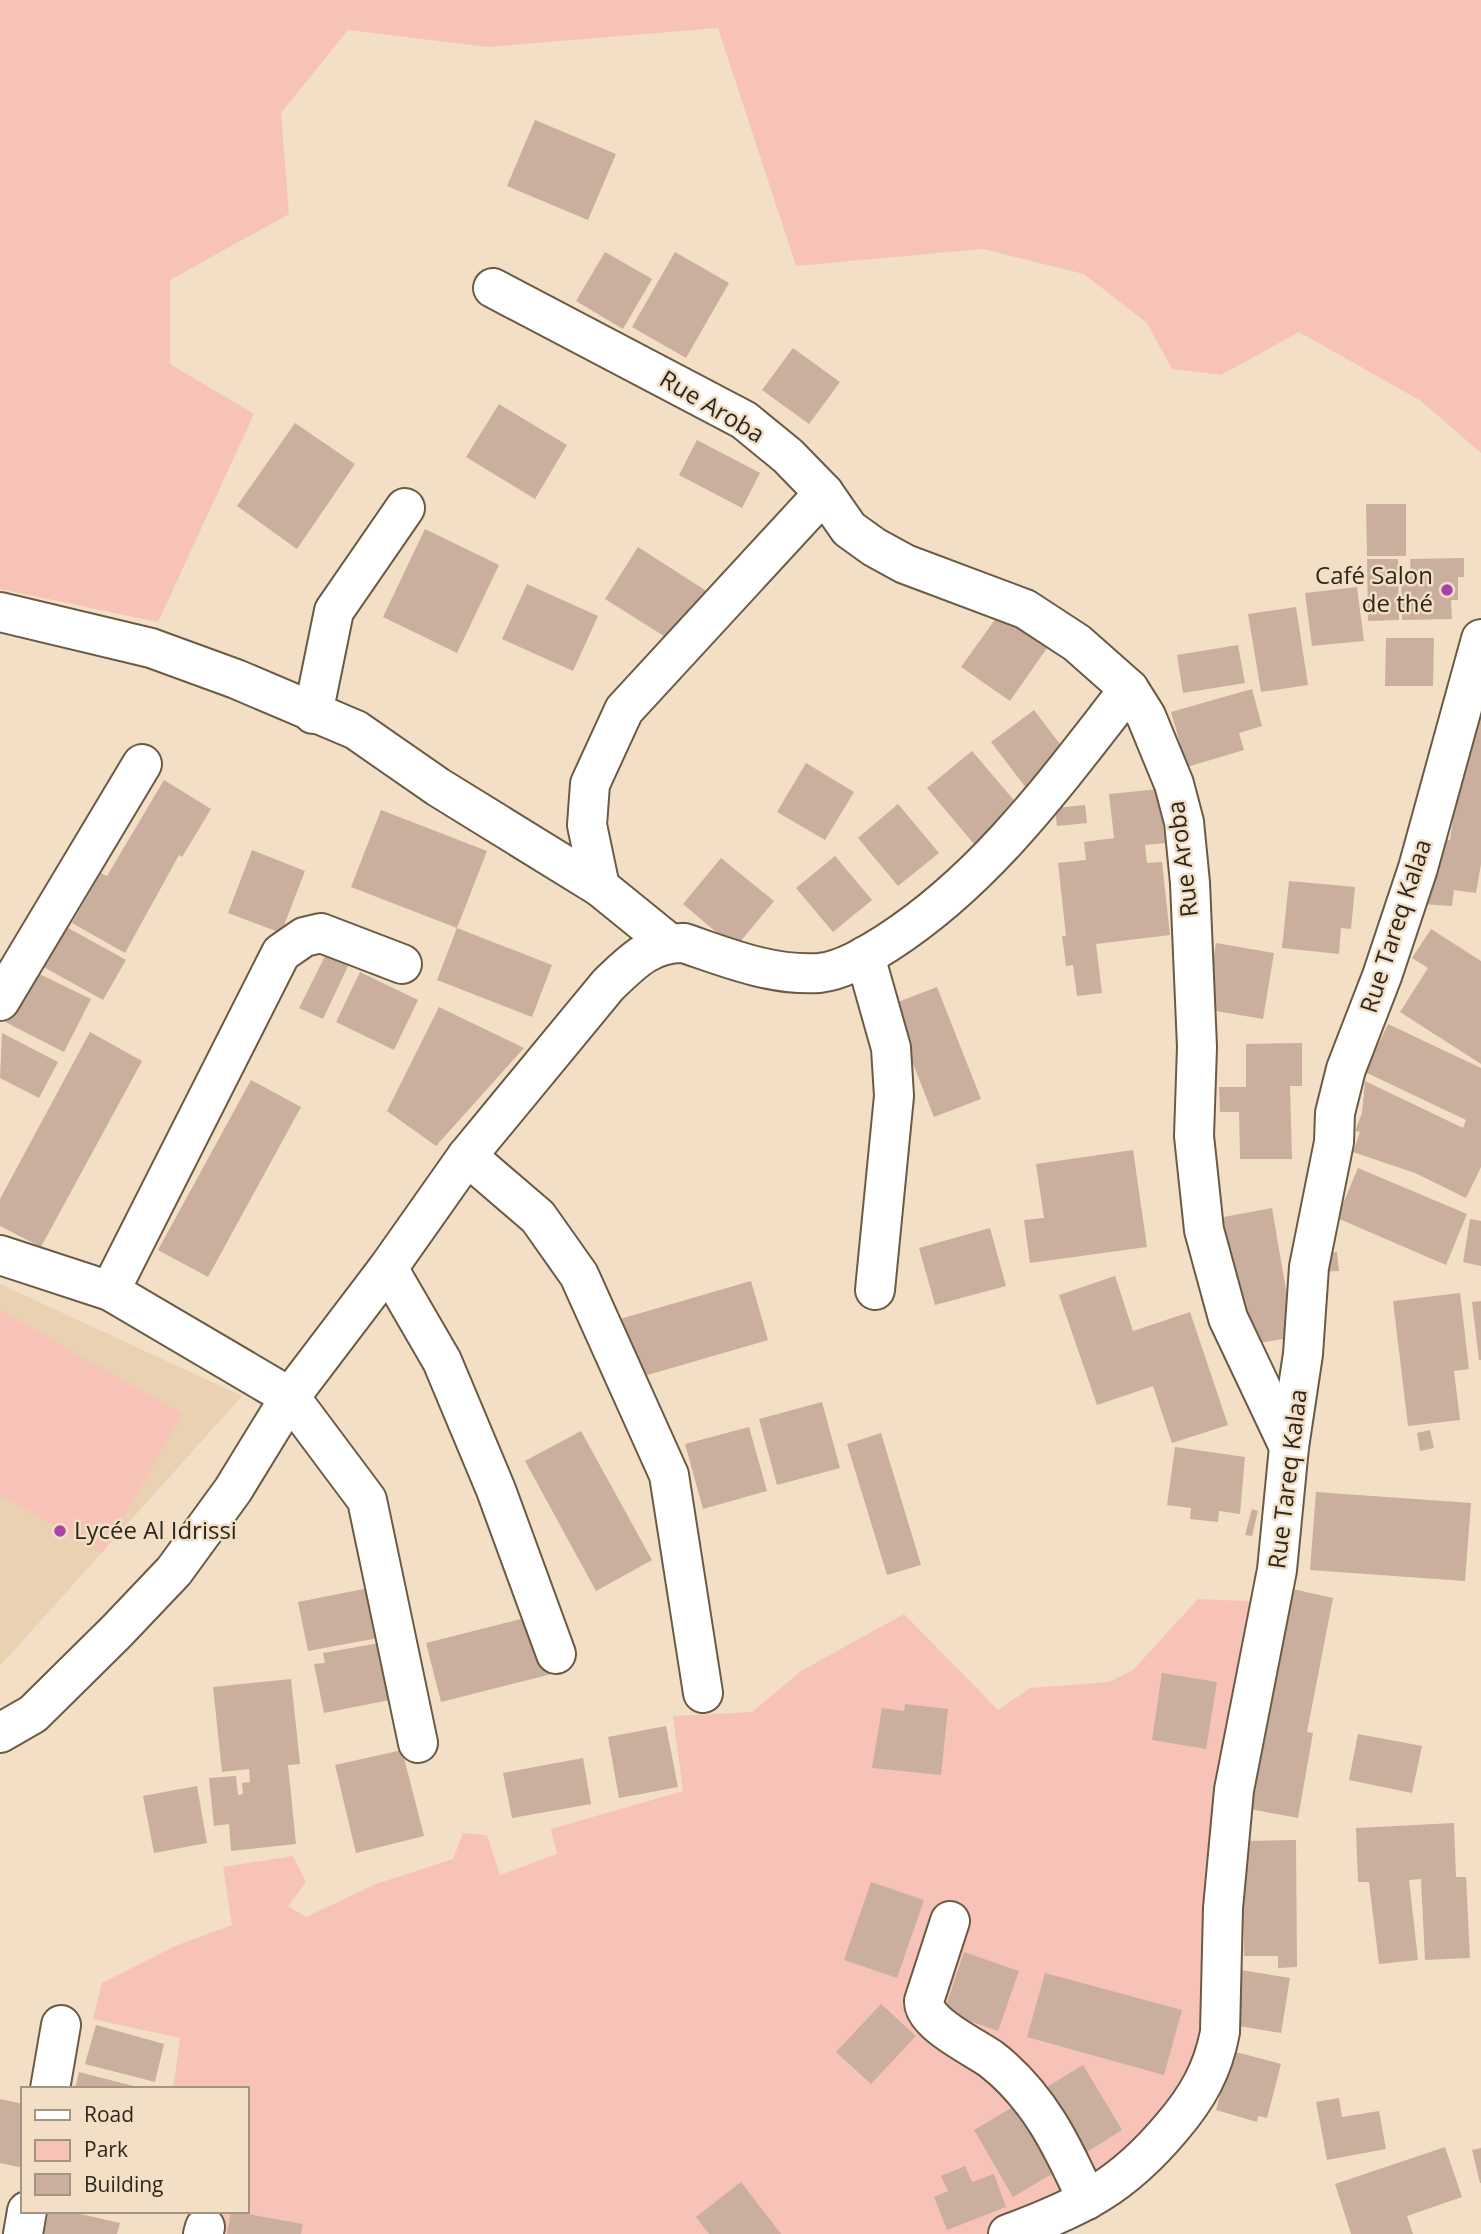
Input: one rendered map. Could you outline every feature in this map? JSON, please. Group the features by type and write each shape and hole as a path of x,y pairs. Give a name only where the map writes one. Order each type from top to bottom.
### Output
{"street":[{"name":"Rue Aroba","path":"493,288 744,420 788,456 824,493 849,529 874,547 905,564 1025,608 1077,643 1129,689 1152,728 1174,784 1184,821 1191,883 1196,1047 1194,1136 1204,1230 1228,1318 1289,1447"},
{"path":"600,887 587,825 590,784 624,709 824,493"},
{"path":"313,714 334,611 405,508"},
{"path":"0,612 151,648 236,679 356,730 438,787 600,887 669,943"},
{"name":"Rue Tareq Kalaa","path":"1009,2234 1087,2200 1126,2176 1148,2156 1194,2102 1216,2050 1220,2032 1223,1908 1234,1790 1277,1570 1289,1447 1301,1376 1309,1267 1334,1142 1335,1112 1346,1069 1382,976 1418,868 1481,639"},
{"path":"0,1733 33,1714 174,1570 233,1490 290,1397 388,1268 467,1156 608,985 654,947 669,943 684,943 749,965 788,972 822,973 865,956 911,927 961,886 1025,821 1129,689"},
{"path":"0,1001 142,764"},
{"path":"110,1291 281,953 304,937 321,933 402,964"},
{"path":"865,956 891,1048 894,1096 874,1290"},
{"path":"467,1156 538,1217 579,1275 669,1475 703,1693"},
{"path":"0,1255 110,1291 290,1397 367,1500 418,1743"},
{"path":"388,1268 442,1361 496,1490 556,1654"},
{"path":"950,1922 924,2001 925,2011 939,2025 992,2060 1037,2105 1061,2144 1087,2200"},
{"path":"50,2087 61,2025"},
{"path":"23,2234 27,2213"}],"shaded area":[{"name":"Lycée Al Idrissi","path":"0,1284 242,1396 0,1666"}],"green space":[{"path":"0,0 1481,0 1481,453 1421,401 1299,332 1221,375 1172,369 1147,323 1084,274 983,249 796,266 718,28 488,47 348,30 281,113 289,214 170,280 170,364 254,414 158,622 0,589"},
{"path":"0,1310 182,1414 103,1553 0,1495"},
{"path":"1198,1599 1270,1602 1220,2032 1148,2156 1008,2234 212,2234 217,2213 248,2213 248,2087 173,2087 180,2038 93,2019 102,1983 175,1946 232,1925 223,1867 293,1856 306,1882 288,1906 306,1917 376,1884 453,1859 463,1833 487,1835 500,1875 557,1854 551,1829 683,1791 673,1716 752,1712 801,1671 904,1614 998,1710 1030,1688 1109,1682 1133,1670"}],"building":[{"path":"535,120 616,154 588,220 507,186"},
{"path":"605,252 652,279 623,329 576,301"},
{"path":"675,252 729,283 686,358 632,327"},
{"path":"793,348 840,382 809,424 762,390"},
{"path":"499,404 567,445 535,499 466,457"},
{"path":"295,423 355,464 297,549 237,506"},
{"path":"697,440 760,473 742,508 679,475"},
{"path":"1366,504 1406,504 1406,556 1367,556"},
{"path":"425,529 499,565 457,653 383,617"},
{"path":"638,547 708,592 675,643 605,599"},
{"path":"1464,558 1464,577 1458,577 1458,600 1451,600 1452,619 1402,620 1401,577 1411,577 1410,559"},
{"path":"1367,559 1398,559 1399,620 1368,621"},
{"path":"527,584 598,616 573,671 502,639"},
{"path":"1357,587 1364,641 1312,646 1305,593"},
{"path":"1296,607 1308,685 1261,692 1248,614"},
{"path":"999,614 1047,648 1010,701 961,667"},
{"path":"1386,638 1434,638 1433,686 1385,686"},
{"path":"1238,645 1245,683 1183,693 1177,655"},
{"path":"1481,684 1481,864 1476,893 1454,890 1452,906 1422,904 1432,838 1450,840 1468,716"},
{"path":"1252,689 1262,726 1239,733 1244,750 1187,767 1171,712"},
{"path":"1034,710 1069,756 1026,788 991,742"},
{"path":"972,751 1024,812 979,850 927,788"},
{"path":"806,763 854,792 825,840 777,812"},
{"path":"164,780 211,809 182,857 179,855 125,953 72,923 101,873 107,876"},
{"path":"1159,789 1165,843 1145,845 1147,863 1162,862 1170,935 1096,944 1102,993 1077,996 1073,965 1066,966 1062,936 1066,936 1058,863 1086,860 1084,842 1114,838 1109,794"},
{"path":"898,804 939,853 898,886 858,838"},
{"path":"1085,805 1087,823 1057,826 1055,808"},
{"path":"381,810 487,851 457,928 351,887"},
{"path":"252,850 305,871 281,933 228,913"},
{"path":"835,856 872,900 833,932 796,888"},
{"path":"721,858 774,901 735,948 683,904"},
{"path":"1289,881 1355,887 1351,929 1341,928 1339,954 1282,948"},
{"path":"63,925 126,960 103,1000 40,965"},
{"path":"457,928 552,965 532,1017 437,980"},
{"path":"1431,929 1481,961 1481,1064 1400,1012 1428,968 1412,958"},
{"path":"1216,943 1274,953 1263,1019 1204,1009"},
{"path":"325,956 348,966 323,1019 299,1008"},
{"path":"31,970 91,999 64,1052 5,1022"},
{"path":"360,972 418,1000 394,1050 336,1022"},
{"path":"937,987 981,1099 934,1117 890,1005"},
{"path":"439,1007 524,1048 436,1146 387,1111"},
{"path":"1388,1024 1481,1068 1481,1167 1466,1198 1415,1173 1353,1152 1360,1132 1355,1131 1362,1113 1365,1081 1463,1128 1466,1120 1365,1072"},
{"path":"90,1032 142,1061 41,1247 0,1226 0,1199"},
{"path":"2,1033 58,1062 39,1098 0,1078"},
{"path":"1302,1043 1302,1086 1290,1086 1292,1159 1240,1159 1239,1112 1220,1112 1219,1087 1246,1087 1246,1044"},
{"path":"251,1080 301,1107 208,1277 158,1250"},
{"path":"1133,1150 1147,1247 1030,1263 1024,1220 1044,1218 1036,1164"},
{"path":"1358,1168 1467,1214 1446,1265 1337,1218"},
{"path":"1272,1208 1294,1337 1236,1347 1213,1219"},
{"path":"1470,1219 1481,1221 1481,1266 1463,1262"},
{"path":"990,1228 1006,1286 935,1305 919,1248"},
{"path":"1337,1252 1339,1271 1316,1272 1315,1254"},
{"path":"1115,1276 1133,1331 1190,1312 1228,1425 1172,1443 1153,1386 1097,1405 1059,1295"},
{"path":"751,1281 768,1340 637,1378 620,1319"},
{"path":"1460,1293 1469,1369 1454,1371 1460,1420 1408,1426 1393,1301"},
{"path":"1481,1301 1481,1360 1479,1360 1472,1302"},
{"path":"822,1402 840,1468 777,1485 759,1419"},
{"path":"749,1427 767,1491 703,1509 685,1444"},
{"path":"1430,1430 1434,1448 1420,1451 1417,1433"},
{"path":"581,1431 652,1560 596,1591 525,1461"},
{"path":"881,1433 921,1565 887,1575 847,1444"},
{"path":"1175,1447 1245,1457 1240,1514 1219,1511 1218,1522 1190,1519 1191,1508 1167,1505"},
{"path":"1316,1492 1471,1503 1465,1581 1310,1570"},
{"path":"1252,1509 1258,1511 1252,1536 1245,1535"},
{"path":"369,1588 378,1638 308,1651 298,1602"},
{"path":"1288,1588 1333,1598 1307,1732 1313,1733 1298,1818 1244,1808"},
{"path":"549,1612 564,1671 441,1702 426,1643"},
{"path":"385,1642 395,1699 324,1713 314,1664 325,1663 323,1653"},
{"path":"1162,1673 1217,1682 1206,1749 1152,1740"},
{"path":"291,1679 300,1764 288,1765 296,1844 231,1851 229,1824 214,1826 209,1778 236,1776 238,1795 243,1794 242,1783 250,1782 249,1769 222,1772 213,1687"},
{"path":"905,1704 948,1709 941,1775 872,1768 882,1708 904,1711"},
{"path":"666,1726 678,1787 619,1798 608,1737"},
{"path":"1358,1734 1422,1746 1412,1793 1349,1780"},
{"path":"402,1750 424,1836 356,1853 335,1765"},
{"path":"583,1758 591,1804 512,1818 503,1773"},
{"path":"197,1786 207,1843 154,1853 143,1796"},
{"path":"1454,1823 1456,1877 1466,1877 1470,1958 1425,1960 1421,1879 1409,1880 1418,1960 1379,1964 1369,1882 1358,1882 1356,1828"},
{"path":"1296,1840 1297,1967 1278,1968 1278,1956 1244,1956 1242,1841"},
{"path":"871,1882 924,1900 897,1978 844,1960"},
{"path":"964,1952 1019,1971 998,2031 944,2012"},
{"path":"1235,1969 1290,1978 1281,2033 1226,2024"},
{"path":"1045,1973 1182,2010 1164,2075 1027,2037"},
{"path":"881,2004 916,2036 871,2084 836,2052"},
{"path":"96,2025 164,2044 155,2082 85,2064"},
{"path":"1232,2051 1281,2064 1267,2118 1258,2116 1257,2122 1216,2110"},
{"path":"1083,2065 1122,2130 1082,2155 1042,2090"},
{"path":"79,2072 137,2087 75,2087"},
{"path":"1339,2098 1342,2117 1379,2111 1386,2149 1327,2160 1316,2102"},
{"path":"0,2099 21,2104 21,2168 0,2163"},
{"path":"1023,2101 1062,2168 1013,2197 974,2130"},
{"path":"1445,2147 1462,2197 1407,2216 1413,2234 1351,2234 1335,2184"},
{"path":"1481,2148 1481,2183 1480,2183 1472,2150"},
{"path":"965,2166 972,2182 994,2174 1006,2207 947,2230 934,2197 948,2191 941,2176"},
{"path":"741,2182 781,2234 709,2234 696,2217"},
{"path":"49,2213 76,2213 120,2223 117,2234 44,2234"},
{"path":"231,2213 303,2224 301,2234 227,2234"}],"place":[{"name":"Café Salon de thé","path":"1447,590"},
{"name":"Lycée Al Idrissi","path":"60,1531"}]}
